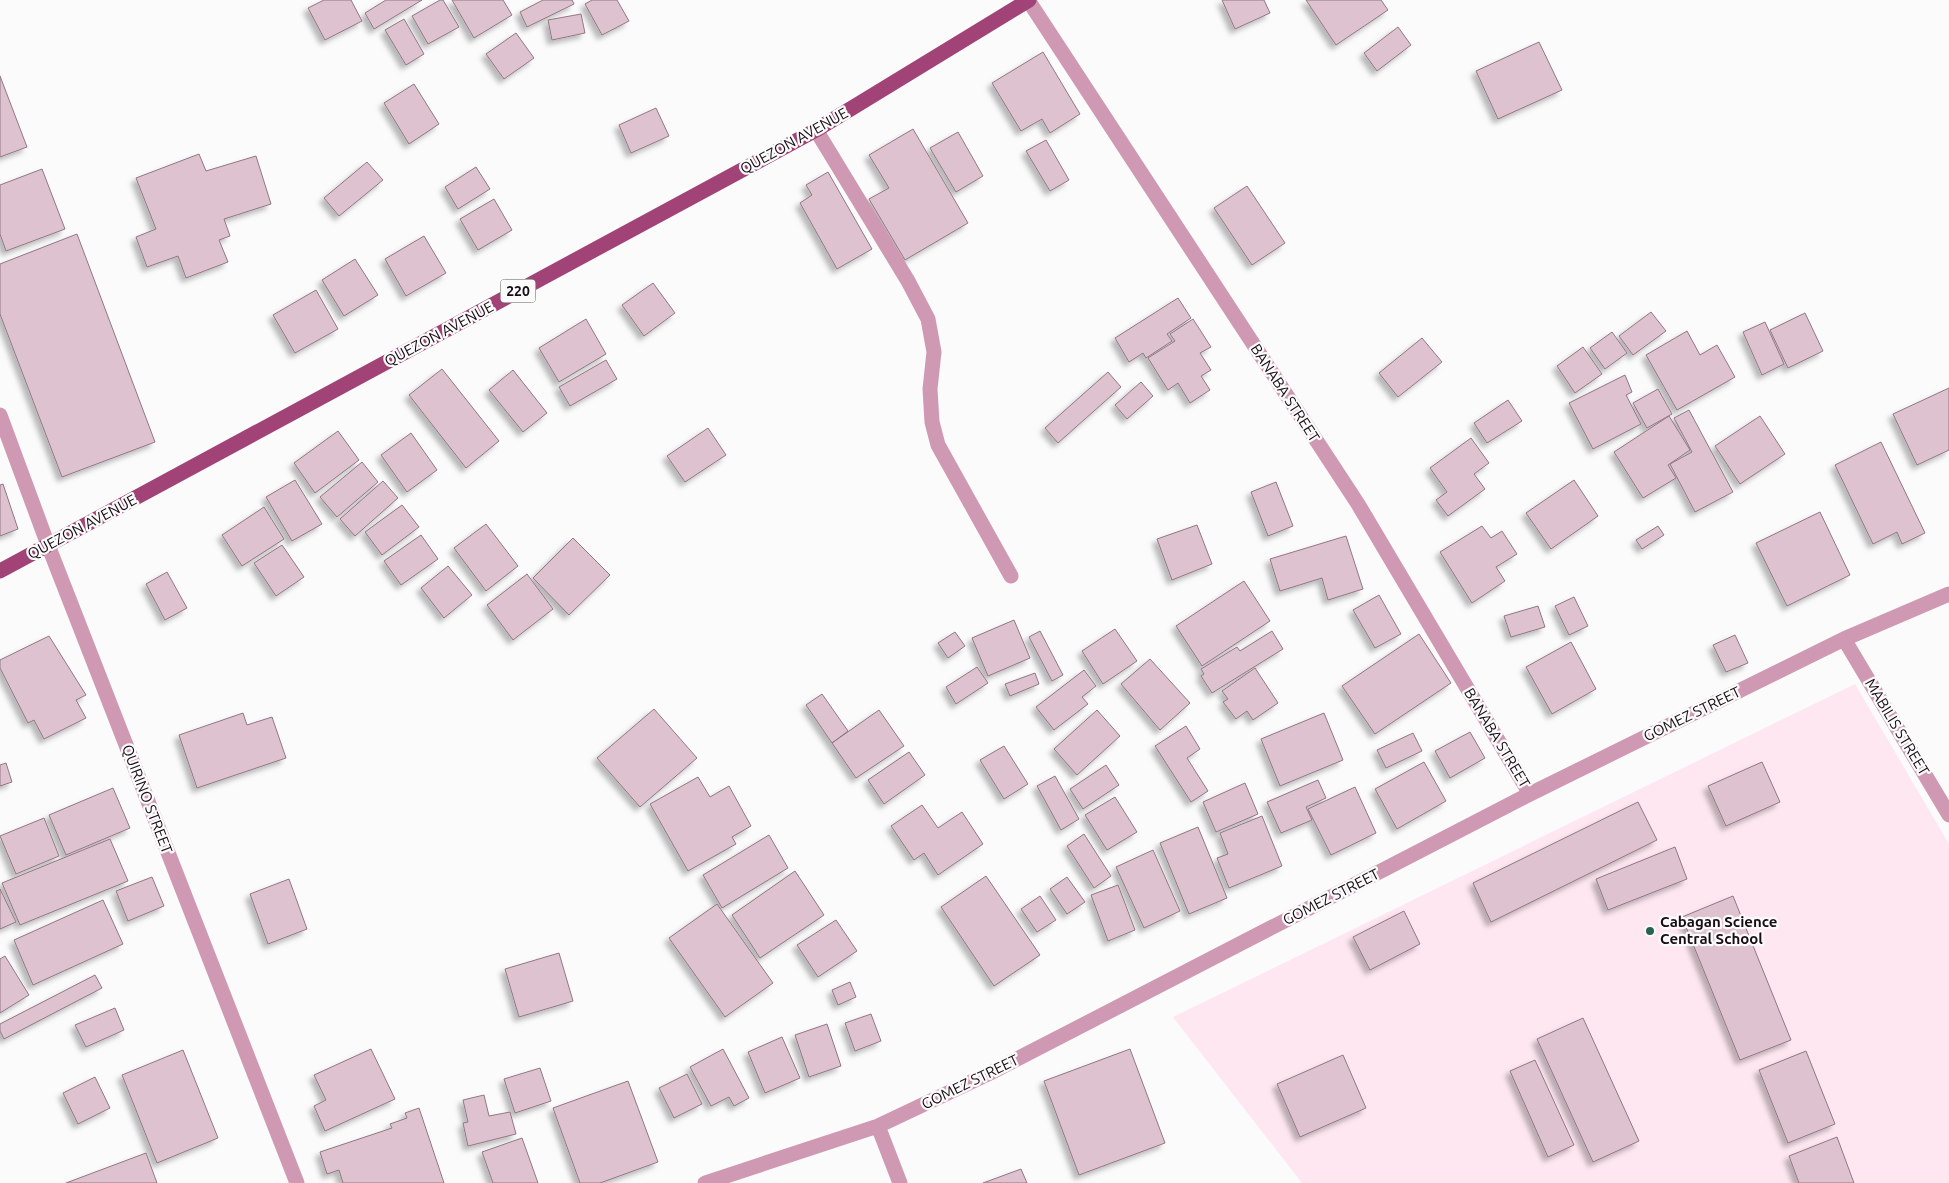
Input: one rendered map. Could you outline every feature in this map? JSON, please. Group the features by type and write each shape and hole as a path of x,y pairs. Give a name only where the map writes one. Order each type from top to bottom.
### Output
{"main road":[{"name":"QUEZON AVENUE","path":"0,571 816,130 1028,0"}],"street":[{"name":"BANABA STREET","path":"1028,0 1358,504 1530,794"},
{"path":"816,130 908,281 928,319 934,352 930,389 932,422 938,445 1011,576"},
{"name":"QUIRINO STREET","path":"0,415 48,546 297,1183"},
{"name":"GOMEZ STREET","path":"706,1183 878,1126 999,1068 1530,794 1844,639 1949,594"},
{"name":"MABILIS STREET","path":"1844,639 1949,814"},
{"path":"878,1126 900,1183"}],"shaded area":[{"name":"Cabagan Science Central School","path":"1855,684 1949,844 1949,1183 1302,1183 1173,1017"}],"building":[{"path":"324,0 351,0 362,21 325,40 308,8"},
{"path":"386,0 422,0 374,29 365,13"},
{"path":"443,0 459,27 428,44 412,16"},
{"path":"452,0 503,0 512,15 474,38"},
{"path":"543,0 572,0 574,4 527,27 520,12"},
{"path":"592,0 617,0 629,21 602,35 585,4"},
{"path":"1222,0 1264,0 1270,13 1235,29"},
{"path":"1306,0 1381,0 1388,10 1336,45"},
{"path":"581,14 585,33 552,40 548,20"},
{"path":"404,19 424,54 406,65 385,30"},
{"path":"1398,27 1411,45 1377,71 1364,53"},
{"path":"516,33 534,58 504,79 486,54"},
{"path":"1539,42 1562,90 1498,119 1476,71"},
{"path":"1043,52 1080,114 1050,133 1042,119 1021,131 992,83"},
{"path":"0,76 27,147 0,157"},
{"path":"414,84 439,124 409,144 384,103"},
{"path":"656,108 669,136 631,153 619,125"},
{"path":"913,129 968,223 905,260 869,199 889,188 869,155"},
{"path":"958,132 983,176 956,192 930,148"},
{"path":"1046,140 1069,180 1050,191 1026,151"},
{"path":"199,154 206,171 256,156 271,204 224,219 230,236 219,240 228,262 186,278 178,256 147,267 136,237 156,229 136,178"},
{"path":"367,162 383,180 339,216 324,198"},
{"path":"476,167 490,189 458,209 445,187"},
{"path":"42,169 65,229 6,251 0,234 0,185"},
{"path":"828,172 872,249 837,269 800,203 812,195 806,185"},
{"path":"1247,186 1285,243 1252,265 1214,208"},
{"path":"494,199 512,230 478,250 460,219"},
{"path":"77,234 155,442 62,477 0,314 0,264"},
{"path":"424,236 446,273 406,296 385,259"},
{"path":"355,259 378,295 344,316 322,280"},
{"path":"653,283 675,313 644,336 622,305"},
{"path":"316,290 338,329 295,353 273,315"},
{"path":"1178,298 1191,318 1167,334 1172,341 1146,358 1143,353 1129,362 1115,338"},
{"path":"1651,312 1666,331 1633,355 1619,336"},
{"path":"1805,313 1823,351 1788,368 1770,330"},
{"path":"586,319 606,354 559,382 539,348"},
{"path":"1193,319 1211,347 1200,353 1211,370 1201,376 1210,390 1190,403 1178,383 1168,390 1148,358 1175,341 1170,334"},
{"path":"1765,322 1784,364 1762,375 1743,332"},
{"path":"1687,331 1700,355 1717,345 1735,377 1677,410 1646,355"},
{"path":"1612,332 1627,353 1605,369 1590,348"},
{"path":"1422,338 1442,362 1398,397 1379,373"},
{"path":"1583,347 1602,374 1575,393 1557,366"},
{"path":"606,360 617,379 570,406 559,387"},
{"path":"442,369 499,441 466,468 409,395"},
{"path":"513,370 547,413 523,432 489,390"},
{"path":"1108,372 1121,387 1058,443 1045,428"},
{"path":"1625,375 1632,392 1626,395 1641,424 1593,449 1569,403"},
{"path":"1141,382 1153,396 1127,419 1115,405"},
{"path":"1949,388 1949,450 1917,465 1893,414"},
{"path":"1658,389 1672,414 1647,428 1633,403"},
{"path":"1508,400 1522,421 1487,443 1474,423"},
{"path":"1689,410 1733,492 1695,512 1670,464 1692,452 1674,418"},
{"path":"1669,416 1690,450 1668,465 1676,478 1643,498 1614,452"},
{"path":"1760,416 1785,454 1740,484 1715,446"},
{"path":"708,428 726,455 685,482 667,456"},
{"path":"338,431 359,460 315,493 294,463"},
{"path":"411,433 437,470 407,492 381,455"},
{"path":"1471,438 1489,463 1474,474 1485,489 1448,516 1436,500 1447,492 1430,468"},
{"path":"1881,442 1925,533 1902,544 1897,532 1873,544 1835,465"},
{"path":"362,462 378,482 337,517 320,497"},
{"path":"295,480 322,524 292,541 266,497"},
{"path":"1574,480 1598,516 1551,549 1526,513"},
{"path":"383,481 398,498 355,536 340,519"},
{"path":"1276,482 1293,526 1268,536 1251,492"},
{"path":"3,484 18,529 0,536 0,485"},
{"path":"402,505 419,527 382,555 365,532"},
{"path":"264,507 284,539 242,566 222,535"},
{"path":"1820,512 1850,575 1787,606 1756,543"},
{"path":"486,524 518,566 486,591 454,548"},
{"path":"1197,525 1212,564 1172,580 1157,539"},
{"path":"1482,526 1491,538 1502,531 1517,554 1496,567 1505,581 1472,603 1440,552"},
{"path":"1658,526 1664,535 1642,549 1636,540"},
{"path":"421,535 438,559 401,585 384,561"},
{"path":"1346,536 1363,589 1328,600 1322,578 1280,591 1270,559"},
{"path":"573,538 610,575 569,615 533,578"},
{"path":"282,545 304,577 276,596 254,563"},
{"path":"448,566 472,595 444,618 421,588"},
{"path":"167,572 187,608 165,620 146,584"},
{"path":"527,574 553,609 513,640 487,605"},
{"path":"1244,581 1270,621 1202,666 1176,626"},
{"path":"1379,595 1401,634 1375,648 1353,610"},
{"path":"1574,597 1588,626 1569,635 1555,606"},
{"path":"1538,606 1545,627 1511,637 1504,616"},
{"path":"1014,620 1030,658 988,676 972,638"},
{"path":"1115,629 1137,661 1103,684 1082,651"},
{"path":"1040,631 1063,675 1052,681 1029,637"},
{"path":"1272,631 1283,649 1212,693 1201,676 1204,674 1201,669 1237,647 1240,651"},
{"path":"955,632 965,646 948,658 938,643"},
{"path":"1419,634 1451,683 1375,734 1342,686"},
{"path":"1735,635 1748,663 1726,672 1713,645"},
{"path":"49,636 86,695 76,700 86,718 44,739 34,720 28,723 0,668 0,660"},
{"path":"1571,642 1596,689 1552,714 1526,667"},
{"path":"1150,659 1190,703 1160,730 1121,684"},
{"path":"977,667 988,683 956,704 946,687"},
{"path":"1255,668 1278,703 1253,720 1247,711 1236,719 1223,702 1228,699 1222,691"},
{"path":"1084,670 1096,686 1082,697 1088,704 1054,730 1036,707"},
{"path":"1035,673 1039,684 1010,696 1005,684"},
{"path":"822,694 848,731 832,743 806,705"},
{"path":"654,709 697,758 640,807 597,758"},
{"path":"879,710 904,746 856,778 832,743"},
{"path":"1097,710 1120,736 1077,775 1054,749"},
{"path":"243,713 247,725 272,717 286,758 197,788 179,735"},
{"path":"1324,713 1343,760 1280,786 1261,739"},
{"path":"1186,726 1200,749 1187,758 1208,791 1191,802 1155,746"},
{"path":"1470,732 1485,758 1450,778 1435,751"},
{"path":"1413,733 1422,751 1386,768 1377,750"},
{"path":"1004,746 1028,784 1004,799 980,760"},
{"path":"909,752 925,775 884,804 868,780"},
{"path":"1424,762 1446,801 1397,829 1375,789"},
{"path":"1762,762 1780,802 1726,826 1708,786"},
{"path":"6,763 12,782 0,786 0,765"},
{"path":"1106,765 1119,785 1083,809 1070,789"},
{"path":"1055,776 1079,819 1061,830 1037,786"},
{"path":"698,777 710,797 729,786 751,826 732,837 736,844 688,871 650,804"},
{"path":"1318,780 1326,798 1306,807 1312,820 1281,833 1267,802"},
{"path":"1245,783 1258,814 1216,832 1203,802"},
{"path":"1355,787 1376,833 1331,855 1308,809"},
{"path":"113,788 130,828 66,855 49,815"},
{"path":"1115,797 1137,832 1107,850 1085,815"},
{"path":"1638,802 1657,840 1491,922 1473,883"},
{"path":"922,805 938,828 962,812 983,844 938,875 924,853 914,860 891,826"},
{"path":"1262,816 1282,866 1229,888 1217,858 1228,854 1220,833"},
{"path":"44,818 59,856 16,874 0,836"},
{"path":"1198,827 1227,898 1189,914 1160,843"},
{"path":"1084,834 1111,876 1094,888 1067,846"},
{"path":"769,835 788,868 722,908 703,875"},
{"path":"110,839 128,881 20,925 2,883"},
{"path":"1675,847 1687,879 1608,910 1596,879"},
{"path":"1153,850 1180,911 1144,928 1116,867"},
{"path":"795,871 824,915 760,958 732,915"},
{"path":"986,876 1040,955 994,986 941,907"},
{"path":"152,877 164,906 128,921 116,891"},
{"path":"1067,877 1085,902 1067,914 1050,889"},
{"path":"289,879 307,929 268,944 250,894"},
{"path":"1118,885 1135,930 1108,941 1091,895"},
{"path":"0,889 16,922 0,929"},
{"path":"1040,896 1056,920 1037,932 1021,909"},
{"path":"1733,896 1791,1040 1740,1060 1682,917"},
{"path":"103,900 123,944 33,985 14,940"},
{"path":"717,904 773,983 725,1017 669,938"},
{"path":"1404,911 1420,944 1370,970 1353,937"},
{"path":"836,920 857,951 818,977 797,945"},
{"path":"559,953 573,1001 519,1017 505,969"},
{"path":"5,956 29,995 0,1013 0,959"},
{"path":"95,975 102,988 4,1039 0,1031 0,1024"},
{"path":"850,982 856,997 838,1005 832,990"},
{"path":"115,1008 124,1030 86,1047 75,1025"},
{"path":"871,1014 881,1041 855,1051 845,1023"},
{"path":"1583,1018 1639,1141 1593,1162 1537,1039"},
{"path":"827,1024 841,1066 809,1077 795,1035"},
{"path":"782,1037 800,1078 765,1093 748,1052"},
{"path":"371,1049 395,1099 325,1131 314,1106 326,1100 314,1075"},
{"path":"723,1049 749,1098 734,1106 729,1097 711,1106 690,1067"},
{"path":"1130,1049 1165,1143 1079,1175 1044,1081"},
{"path":"183,1050 218,1138 157,1163 122,1075"},
{"path":"1806,1051 1835,1124 1788,1143 1759,1070"},
{"path":"1343,1055 1366,1108 1300,1137 1277,1084"},
{"path":"1535,1060 1574,1145 1548,1157 1510,1071"},
{"path":"540,1068 551,1101 515,1113 504,1079"},
{"path":"687,1074 702,1104 674,1118 659,1088"},
{"path":"95,1077 110,1108 78,1124 63,1093"},
{"path":"628,1081 658,1162 600,1183 580,1183 553,1108"},
{"path":"484,1095 489,1116 510,1112 516,1134 468,1146 463,1123 468,1122 463,1100"},
{"path":"419,1108 444,1183 343,1183 339,1170 327,1174 320,1152 392,1128 390,1124 407,1118 405,1113"},
{"path":"1837,1137 1854,1183 1799,1183 1789,1156"},
{"path":"522,1138 538,1183 493,1183 482,1152"},
{"path":"146,1153 157,1183 66,1183"},
{"path":"1021,1169 1027,1183 983,1183"}],"place":[{"name":"Cabagan Science Central School","path":"1650,931"}]}
